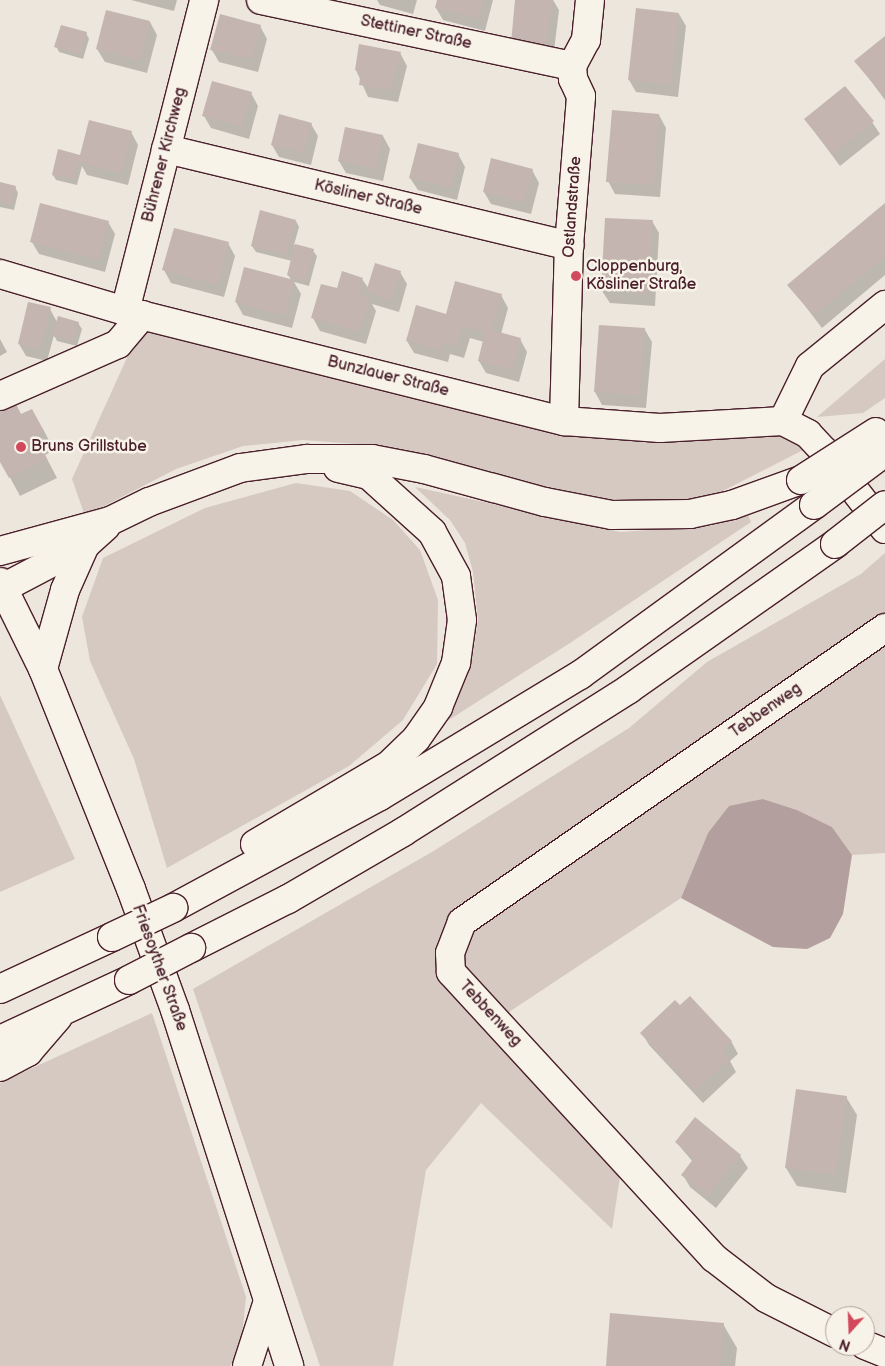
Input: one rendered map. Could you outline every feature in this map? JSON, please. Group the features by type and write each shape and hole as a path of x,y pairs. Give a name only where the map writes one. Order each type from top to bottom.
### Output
{"main road":[{"name":"Bührener Kirchweg","path":"134,313 166,149 204,0"},
{"name":"Stettiner Straße","path":"261,0 572,66"},
{"path":"572,66 586,40 590,0"},
{"name":"Ostlandstraße","path":"564,421 569,246 581,96 572,79 572,66"},
{"name":"Kösliner Straße","path":"166,149 569,246"},
{"name":"Bunzlauer Straße","path":"0,274 134,313 564,421 660,428 783,422"},
{"path":"885,305 810,366 783,422 808,434 824,451 885,529"},
{"path":"0,396 118,344 134,313"},
{"path":"0,551 110,521 157,498 240,468 307,460 372,459 424,469 545,502 612,515 690,514 732,505 801,480 882,436"},
{"path":"0,989 172,908 380,796 580,674 814,505 882,436"},
{"path":"236,874 253,845 389,765 416,739 438,707 456,663 462,620 456,576 432,532 369,475 307,460"},
{"path":"0,1040 129,980 288,899 420,821 629,689 835,544 885,505"},
{"path":"2,585 85,545 110,521"},
{"path":"43,668 65,590 85,545"},
{"name":"Friesoyther Straße","path":"2,585 43,668 175,1010 289,1366"},
{"name":"Tebbenweg","path":"825,1328 766,1298 714,1258 452,972 450,953 462,922 885,628"},
{"path":"0,1066 28,1052 64,1010"},
{"path":"247,1366 268,1301"}],"shaded area":[{"path":"140,329 561,434 780,432 807,448 699,503 602,504 371,445 303,440 243,446 176,469 85,516 72,479"},
{"path":"885,359 885,398 863,413 817,417"},
{"path":"296,483 350,491 393,520 420,550 438,600 437,664 403,720 349,766 167,868 134,759 90,661 82,617 103,558 205,508"},
{"path":"415,487 620,532 710,526 748,515 751,522 570,643 444,723 460,691 473,654 478,619 473,572 465,543 450,520"},
{"path":"885,553 885,853 852,855 832,827 797,810 763,799 708,833 681,898 509,1012 625,1144 612,1229 481,1103 426,1170 393,1366 320,1366 193,989 432,852 629,728 707,662 861,574"},
{"path":"0,695 75,859 0,892"},
{"path":"763,799 797,810 832,827 852,855 843,914 830,938 807,949 773,947 681,898 708,833 729,806"},
{"path":"152,1013 246,1297 240,1355 230,1366 0,1366 0,1083"}],"building":[{"path":"437,0 483,0 478,19 435,8"},
{"path":"515,0 552,0 546,47 511,43"},
{"path":"636,8 679,13 671,85 628,80"},
{"path":"106,10 150,21 140,61 96,49"},
{"path":"220,14 261,25 252,60 210,50"},
{"path":"61,25 87,32 80,54 54,47"},
{"path":"885,36 885,92 882,94 854,61"},
{"path":"359,44 401,52 391,90 359,85 361,72 355,70"},
{"path":"212,81 252,92 242,127 202,116"},
{"path":"845,86 874,121 833,155 804,119"},
{"path":"612,110 659,114 654,185 606,182"},
{"path":"279,114 312,123 304,153 271,145"},
{"path":"89,120 132,131 122,173 78,162 74,180 52,175 58,149 80,155"},
{"path":"345,127 383,135 376,169 338,161"},
{"path":"418,143 459,153 451,188 409,178"},
{"path":"491,158 533,169 524,203 483,192"},
{"path":"0,182 16,186 11,205 0,202"},
{"path":"40,203 109,221 99,260 30,242"},
{"path":"885,203 885,257 814,316 787,285"},
{"path":"260,210 296,220 287,255 251,246"},
{"path":"605,218 653,220 649,294 601,291"},
{"path":"174,228 229,242 218,285 162,270"},
{"path":"295,244 314,249 306,281 287,275"},
{"path":"375,263 401,271 392,300 366,292"},
{"path":"244,267 294,280 285,316 235,302"},
{"path":"342,271 363,278 358,293 370,297 359,332 311,318 321,284 337,288"},
{"path":"455,281 502,294 492,330 521,338 512,370 478,361 485,332 463,326 457,346 443,343 441,351 406,341 416,305 446,314"},
{"path":"28,302 51,307 40,350 18,344"},
{"path":"58,316 79,322 74,341 52,336"},
{"path":"599,325 645,328 640,396 594,392"},
{"name":"Bruns Grillstube","path":"11,394 21,414 32,409 44,431 35,436 47,459 9,478 0,462 0,400"},
{"path":"690,996 732,1041 722,1050 730,1059 695,1091 640,1033 675,1000 680,1005"},
{"path":"796,1089 847,1096 836,1175 785,1168"},
{"path":"695,1117 741,1155 708,1196 681,1175 694,1158 675,1142"},
{"path":"610,1313 724,1323 720,1366 606,1366"}],"place":[{"name":"Cloppenburg, Kösliner Straße","path":"576,276"},
{"name":"Bruns Grillstube","path":"21,447"}]}
